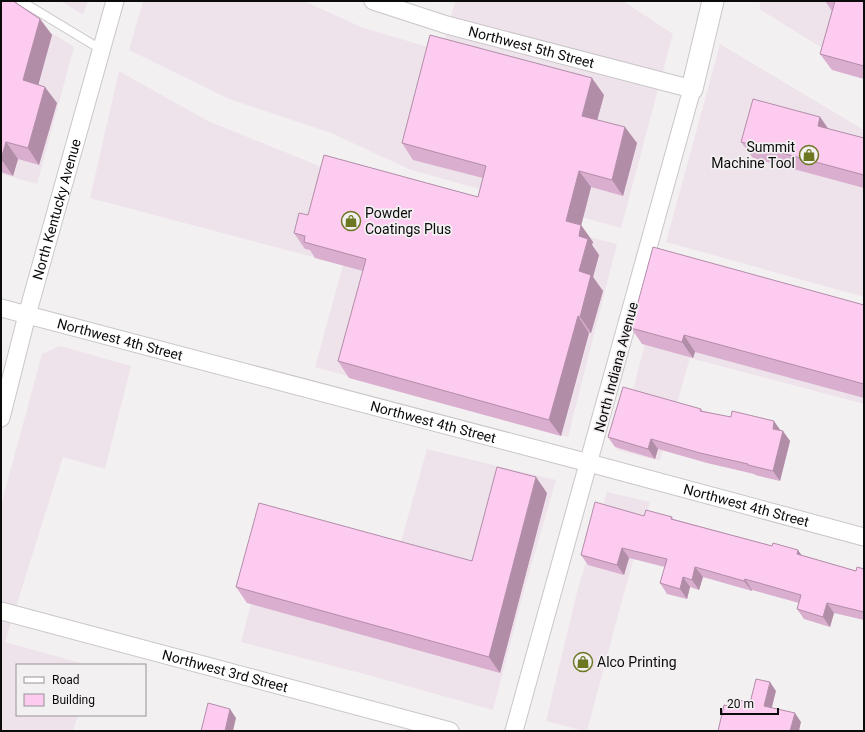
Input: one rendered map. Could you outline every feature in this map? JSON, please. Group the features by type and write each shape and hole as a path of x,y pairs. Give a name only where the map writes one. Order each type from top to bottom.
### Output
{"street":[{"name":"North Kentucky Avenue","path":"1,418 27,315 115,1"},
{"name":"Northwest 5th Street","path":"373,1 447,25 692,89"},
{"name":"North Indiana Avenue","path":"514,731 692,89 713,1"},
{"name":"Northwest 4th Street","path":"1,308 864,537"},
{"name":"Northwest 3rd Street","path":"1,611 450,731"}],"lane":[{"path":"21,1 102,50"}],"shaded area":[{"path":"1,1 74,47 37,184 1,174"},
{"path":"61,1 88,1 83,15"},
{"path":"143,1 304,1 361,27 441,51 455,2 453,1 623,1 673,34 621,228 411,170 331,133 229,99 129,50"},
{"path":"761,1 864,1 864,74 759,9"},
{"path":"720,44 864,130 864,297 666,242"},
{"name":"Powder Coatings Plus","path":"119,71 208,121 334,172 617,244 568,437 315,367 343,265 90,198"},
{"path":"666,264 864,318 864,404 690,358 660,461 617,450"},
{"path":"60,346 131,366 105,469 63,457 5,642 84,664 16,664 16,716 78,716 73,731 1,731 1,505 42,354"},
{"path":"427,449 556,480 525,587 493,710 368,675 241,642 275,513 398,552"},
{"path":"607,492 650,502 587,731 584,731 546,721 577,592"}],"building":[{"path":"1,1 13,1 40,19 23,80 45,87 28,148 6,142 1,159"},
{"path":"835,1 864,1 864,66 820,54"},
{"path":"430,35 592,78 582,116 625,127 612,180 579,171 566,221 581,225 579,236 588,239 579,271 591,275 549,420 338,361 366,259 304,242 305,236 294,233 299,213 308,215 324,155 478,197 486,166 402,143"},
{"name":"Summit Machine Tool","path":"753,99 820,117 818,126 864,138 864,175 741,142"},
{"path":"653,247 864,305 864,384 684,335 682,342 631,328"},
{"path":"623,387 701,409 700,411 731,417 732,411 774,421 773,429 783,431 773,471 651,439 648,449 608,437"},
{"path":"497,467 536,477 489,657 236,587 259,503 472,561"},
{"path":"595,502 644,516 646,510 672,517 671,519 772,546 773,543 798,550 797,554 856,571 857,567 864,569 864,612 827,603 823,617 797,609 801,595 695,567 692,580 683,577 680,589 660,583 667,559 622,548 617,565 581,555"},
{"path":"756,679 770,682 764,706 795,713 790,731 718,731 724,705 733,707 736,699 750,703"},
{"path":"208,703 230,709 225,731 201,731"}],"place":[{"name":"Summit Machine Tool","path":"809,155"},
{"name":"Powder Coatings Plus","path":"351,221"},
{"name":"Alco Printing","path":"583,662"}]}
